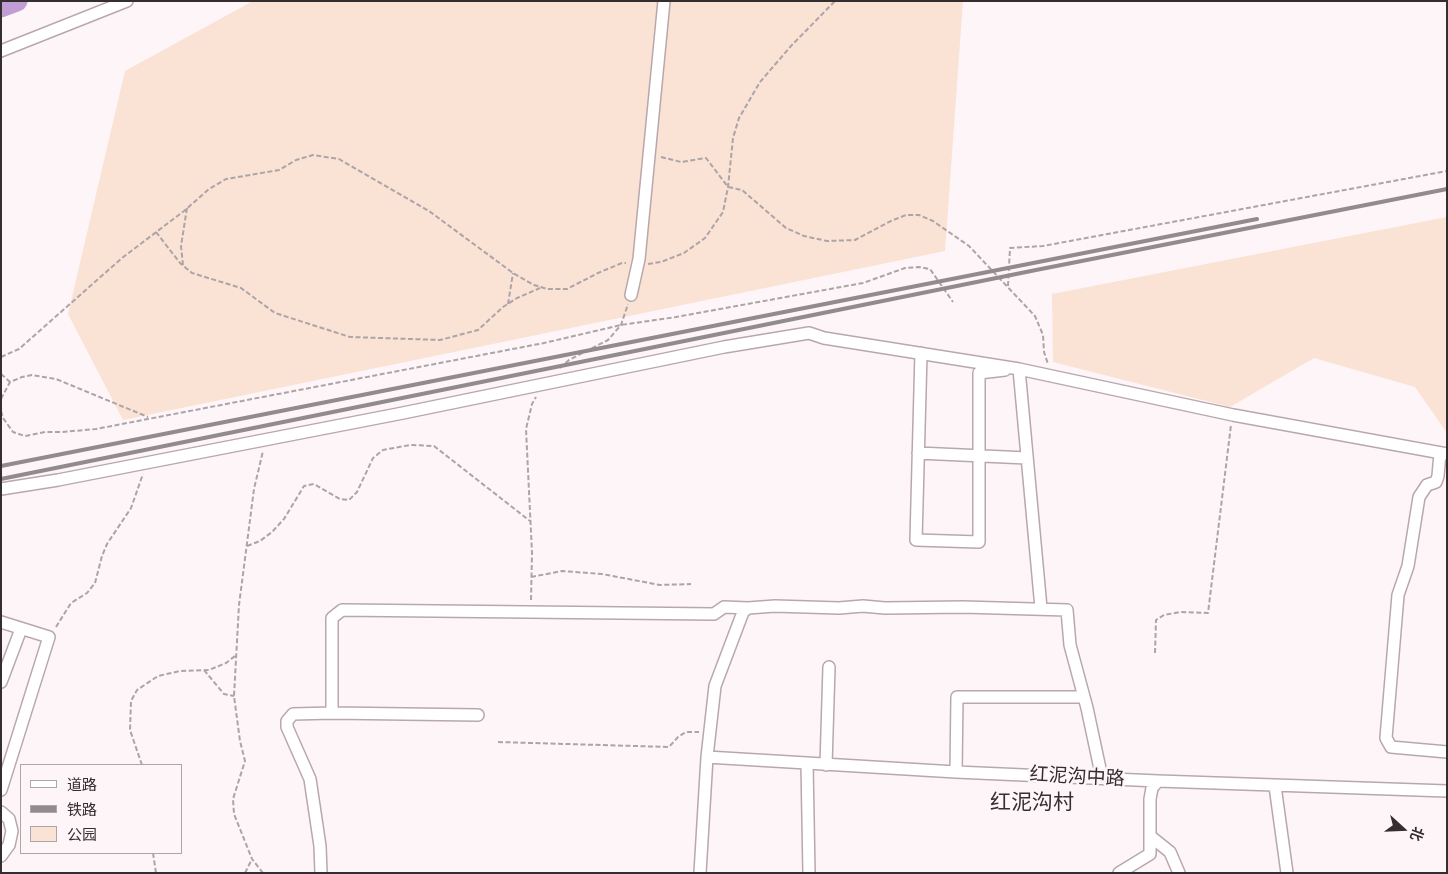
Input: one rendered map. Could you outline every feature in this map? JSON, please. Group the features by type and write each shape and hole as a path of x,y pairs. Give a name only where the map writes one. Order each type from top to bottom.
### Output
{"street":[{"path":"1,51 127,1"},
{"path":"631,295 638,264 664,1"},
{"path":"1,489 809,332 824,338 1019,369 1233,415 1443,454 1436,482 1427,485 1419,497 1408,566 1398,595 1386,738 1391,747 1447,752"},
{"path":"921,353 916,540 979,542 979,373 1019,369"},
{"path":"1019,369 1041,608"},
{"path":"918,453 1027,458"},
{"path":"332,713 332,618 342,610 714,614 724,607 775,606 839,608 863,606 885,608 1041,608 1067,610 1070,645 1102,778"},
{"path":"700,873 707,757 715,686 743,612 748,608"},
{"path":"1,622 49,637 1,790"},
{"path":"1,682 21,629"},
{"path":"826,765 829,667"},
{"path":"956,772 957,696 1084,697"},
{"path":"321,873 320,846 310,778 287,727 287,721 293,714 478,715"},
{"name":"红泥沟中路","path":"707,757 956,772 1275,786 1447,791"},
{"path":"807,764 808,873"},
{"path":"1119,873 1150,854 1152,788 1158,781"},
{"path":"1275,786 1287,873"},
{"path":"1,812 9,819 12,831 9,845 1,856"},
{"path":"1150,836 1170,852 1179,873"}],"path":[{"path":"1,357 19,349 122,258 188,208 209,189 226,179 279,170 296,160 313,155 325,155 339,159 429,211 513,272 547,290 567,289 622,263 661,262 684,253 705,238 723,212 728,187 733,138 739,118 760,82 791,46 835,1"},
{"path":"650,154 681,162 706,158 728,187 742,190 786,228 804,236 827,242 855,240 890,221 906,215 919,215 933,221 969,246 1035,316 1043,334 1047,363 1059,378"},
{"path":"1008,286 1010,248 1044,246 1447,171"},
{"path":"183,265 181,246 188,208"},
{"path":"156,232 192,273 241,288 275,313 350,337 440,340 478,330 517,298 541,288"},
{"path":"1,411 3,418 13,432 25,436 46,432 96,429 544,343 621,326 863,283 905,268 919,267 930,269 953,302"},
{"path":"508,304 513,272"},
{"path":"531,612 526,429 532,404 540,390 569,360 608,340 621,326 631,295"},
{"path":"1,374 10,382"},
{"path":"1,399 10,382 32,375 56,379 151,418"},
{"path":"1155,653 1156,620 1164,615 1180,612 1208,613 1233,415"},
{"path":"263,873 252,859 234,814 234,799 245,761 240,741 234,696 239,605 254,488 266,439"},
{"path":"247,546 260,541 272,532 284,519 304,486 314,484 340,499 350,500 357,492 372,458 383,450 410,445 434,446 530,521"},
{"path":"49,637 71,603 87,594 95,583 107,544 131,508 146,462"},
{"path":"531,577 562,571 602,574 660,585 691,584"},
{"path":"142,764 130,730 131,701 137,690 158,676 180,671 204,670 226,663 236,656"},
{"path":"204,670 224,694 234,696"},
{"path":"498,742 669,748 678,737 686,732 699,732 710,738"},
{"path":"153,854 156,873"},
{"path":"245,873 252,859"}],"green space":[{"path":"253,1 963,1 945,251 123,420 68,314 125,71"},
{"path":"1447,217 1447,433 1415,387 1314,358 1230,407 1053,362 1052,294"}],"waterway":[{"path":"1,7 17,1"}],"railway":[{"path":"1,479 1447,189"},
{"path":"1,466 1257,219"}],"district":[{"name":"红泥沟村","path":"1032,803"}]}
